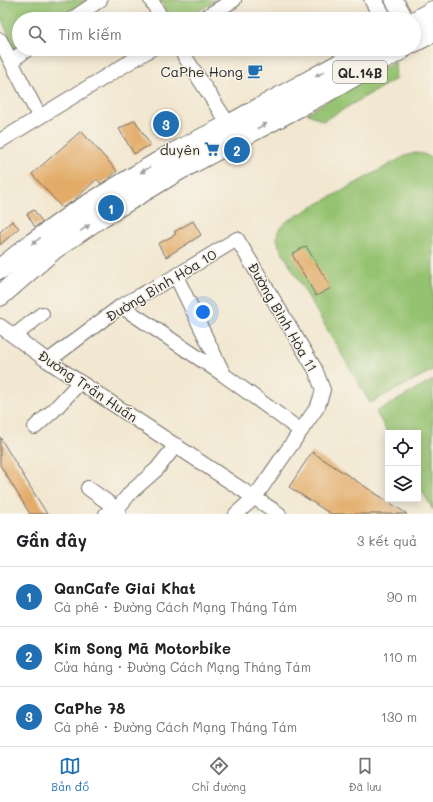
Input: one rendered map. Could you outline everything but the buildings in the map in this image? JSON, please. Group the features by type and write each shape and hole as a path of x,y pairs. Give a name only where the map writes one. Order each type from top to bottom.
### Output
{"highway":[{"name":"QL.14B","path":"421,28 433,11"},
{"name":"QL.14B","path":"0,269 73,214 172,154 229,125 354,56"},
{"name":"QL.14B","path":"0,296 54,249 102,217 179,170 319,96 385,56"}],"main road":[{"path":"373,0 380,12"},
{"path":"394,0 401,12"}],"street":[{"path":"82,12 100,0"},
{"path":"151,0 158,12"},
{"path":"214,12 234,0"},
{"path":"0,40 39,116"},
{"path":"10,61 18,56"},
{"path":"0,140 139,56"},
{"path":"185,56 229,125"},
{"name":"Đường Bình Hòa 10","path":"48,361 121,306 176,276 237,239"},
{"name":"Đường Bình Hòa 11","path":"236,514 255,497 301,432 318,406 322,390 315,370 237,239"},
{"path":"176,276 224,374"},
{"path":"121,306 224,374 301,432"},
{"path":"14,336 42,314"},
{"name":"Đường Trần Huấn","path":"0,326 48,361 279,514"},
{"path":"35,427 54,410 80,382"},
{"path":"88,488 114,512 131,492 157,469 176,445"}],"green space":[{"path":"0,0 91,0 73,12 12,12 12,43 0,15"},
{"path":"160,0 217,0 197,12 167,12"},
{"path":"395,62 396,79 323,121 307,113"},
{"path":"415,153 424,154 433,159 433,370 370,403 281,250 277,237 281,227 289,220 405,156"},
{"path":"433,380 433,510 421,489 421,430 386,430 376,412"}],"place":[{"name":"CaPhe Hong","path":"255,71"},
{"name":"CaPhe 78","path":"166,124"},
{"name":"duyên","path":"212,149"},
{"name":"Kim Song Mã Motorbike","path":"237,150"},
{"name":"QanCafe Giai Khat","path":"111,208"}]}
